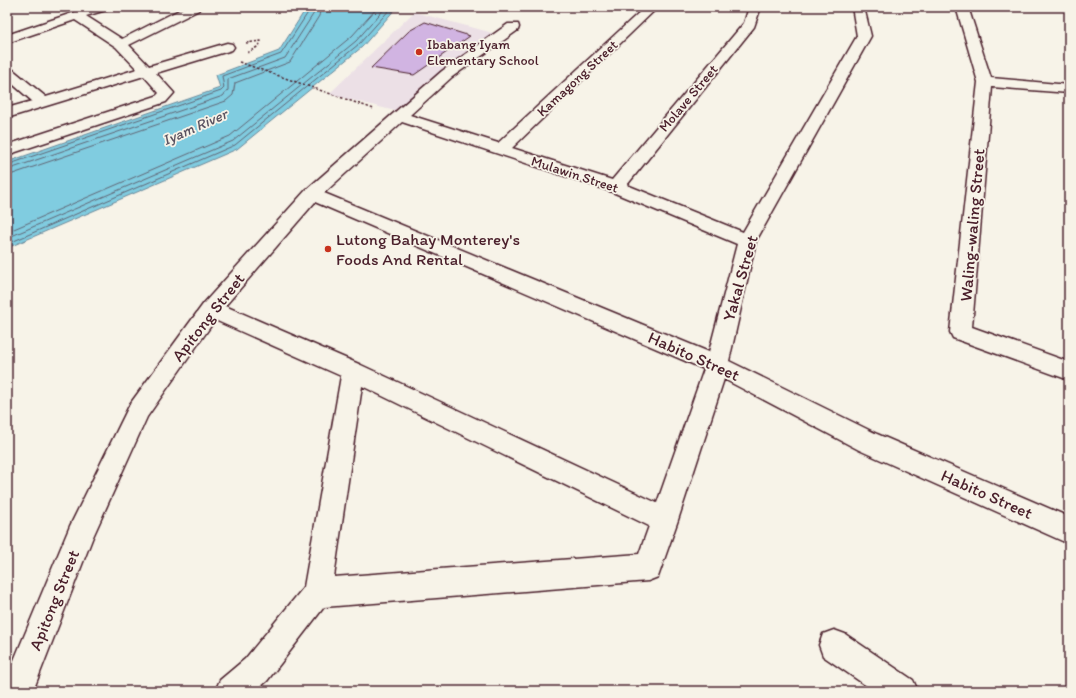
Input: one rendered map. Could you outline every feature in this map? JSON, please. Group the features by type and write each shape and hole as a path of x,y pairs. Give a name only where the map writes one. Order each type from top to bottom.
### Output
{"street":[{"path":"7,39 102,7"},
{"path":"121,44 195,7"},
{"name":"Kamagong Street","path":"501,149 652,7"},
{"name":"Molave Street","path":"616,186 750,24 754,7"},
{"name":"Yakal Street","path":"317,593 648,567 717,365 747,241 864,36 858,7"},
{"name":"Waling-waling Street","path":"962,7 986,82 962,332 1069,371"},
{"path":"7,150 161,99 166,93 121,44 77,16"},
{"name":"Apitong Street","path":"17,691 80,535 138,411 211,309 312,194 447,74 513,27"},
{"path":"7,113 228,47"},
{"path":"7,72 43,102"},
{"path":"986,82 1069,89"},
{"name":"Mulawin Street","path":"399,116 616,186 747,241"},
{"name":"Habito Street","path":"312,194 717,365 868,442 1034,514 1069,532"},
{"path":"211,309 353,371 665,520"},
{"path":"231,691 256,670 317,593 353,371"},
{"path":"834,644 902,691"}],"path":[{"path":"233,60 341,98 399,116"}],"shaded area":[{"name":"Ibabang Iyam Elementary School","path":"414,12 493,33 440,72 395,111 329,94"}],"water":[{"name":"Iyam River","path":"307,7 397,7 362,47 237,149 7,248 7,162 220,88 216,75 279,51"}],"building":[{"path":"425,22 470,36 414,75 371,68 409,31"}],"place":[{"name":"Ibabang Iyam Elementary School","path":"419,52"},
{"name":"Lutong Bahay Monterey's Foods And Rental","path":"328,249"}]}
